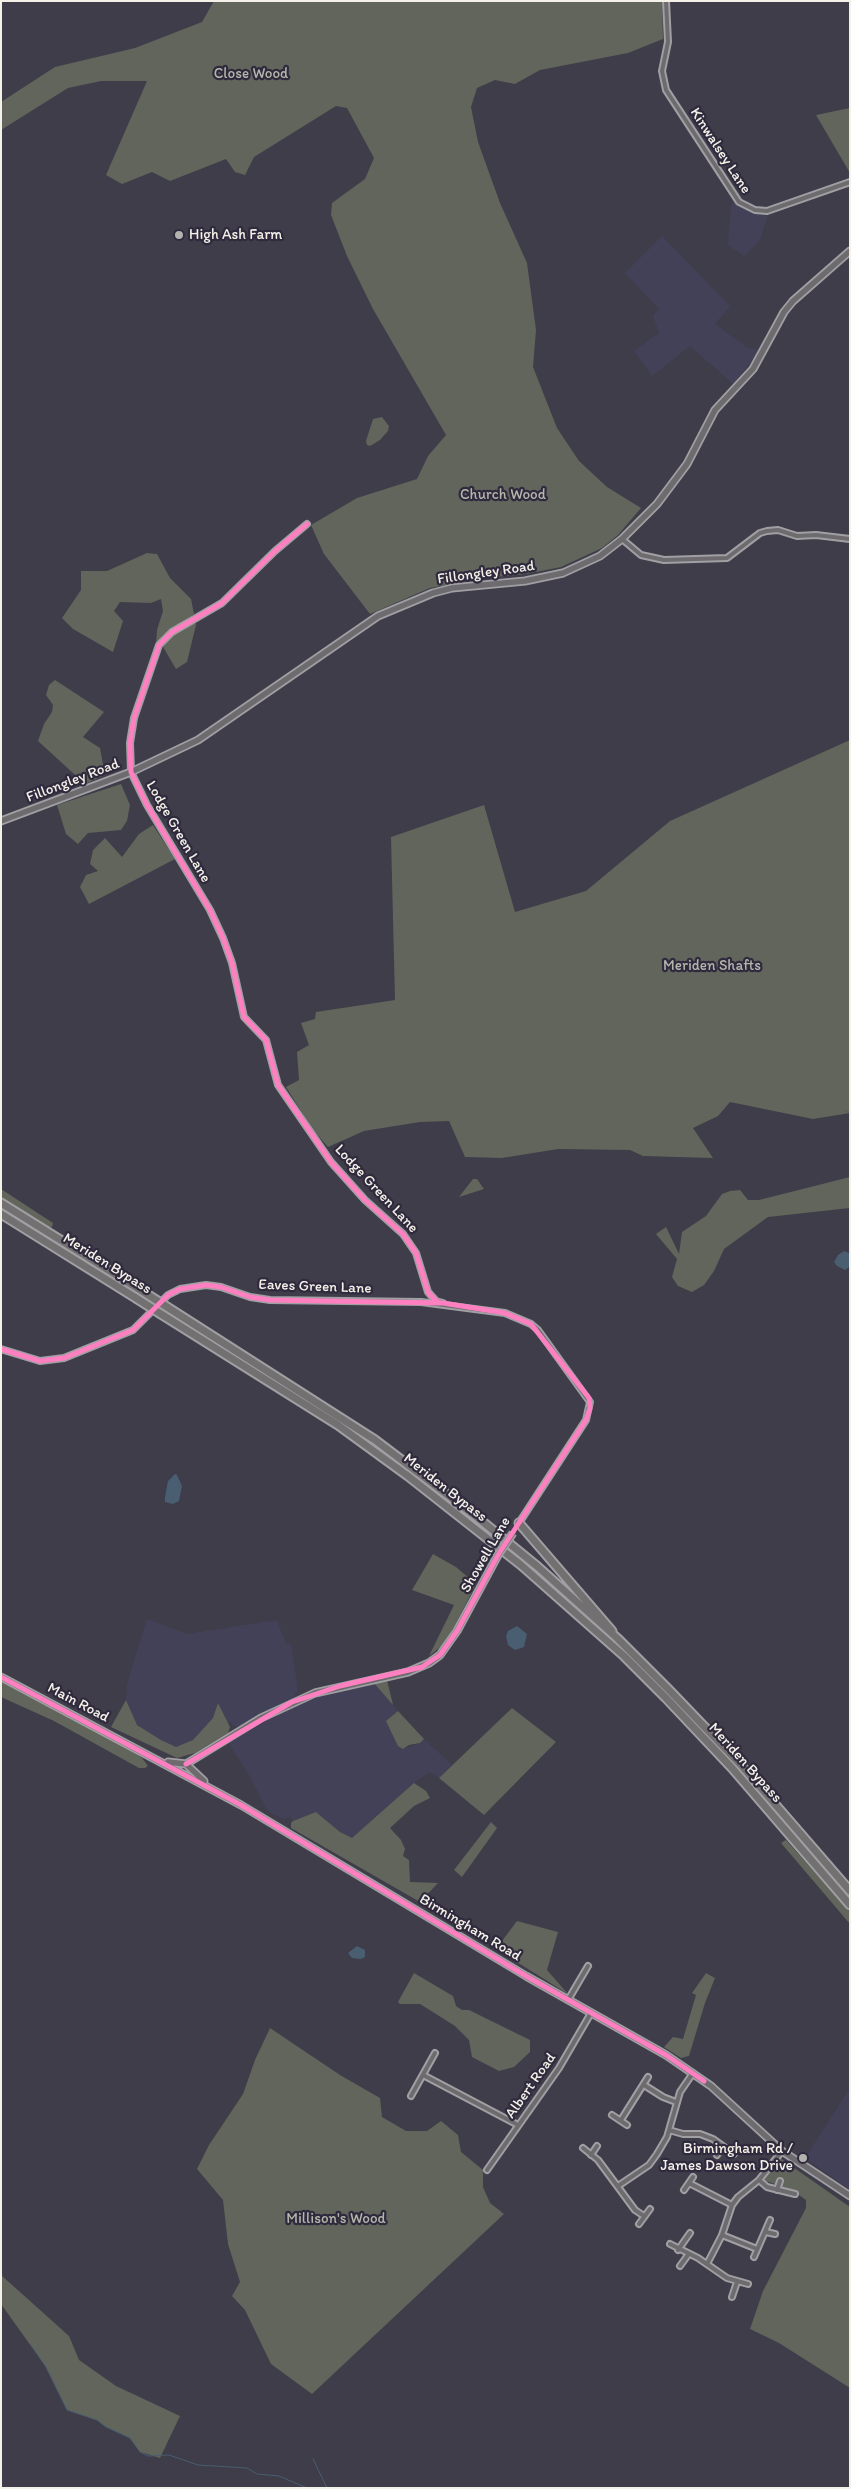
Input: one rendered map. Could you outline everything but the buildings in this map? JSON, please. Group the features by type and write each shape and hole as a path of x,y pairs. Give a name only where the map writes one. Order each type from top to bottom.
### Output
{"highway":[{"name":"Meriden Bypass","path":"1,1203 317,1401 383,1446 478,1518 616,1638 741,1765 850,1891"},
{"name":"Meriden Bypass","path":"1,1214 338,1425 461,1516 528,1571 624,1656 732,1768 850,1905"},
{"path":"519,1523 607,1623 616,1638"}],"main road":[{"name":"Fillongley Road","path":"1,821 131,772 198,740 378,616 433,593 452,588 525,581 563,573 586,564 622,539 657,504 686,464 715,410 753,369 793,301 850,251"},
{"name":"Showell Lane","path":"184,1773 191,1772 189,1766 197,1757 292,1702 343,1685 408,1672 434,1660 457,1631 498,1555 519,1523"},
{"name":"Main Road","path":"1,1677 184,1773"},
{"name":"Main Road","path":"142,1752 171,1763 189,1766"},
{"path":"184,1773 181,1769 189,1766"},
{"name":"Birmingham Road","path":"189,1766 199,1778 224,1796"},
{"name":"Birmingham Road","path":"184,1773 568,2000 646,2043 711,2086 782,2151 850,2196"}],"street":[{"name":"Kinwalsey Lane","path":"666,1 668,42 662,71 666,90 739,202 755,210 767,211 850,182"},
{"path":"131,772 130,743 134,718 160,645 172,632 222,603 275,551 307,524"},
{"path":"622,539 641,555 664,560 727,558 753,537 767,531 778,530 797,536 816,535 850,539"},
{"name":"Lodge Green Lane","path":"131,772 136,786 166,834 220,931 232,963 244,1017 266,1040 278,1086 331,1162 365,1200 403,1234 416,1253 428,1292"},
{"name":"Eaves Green Lane","path":"1,1349 40,1361 64,1358 133,1330 168,1295 180,1289 206,1285 221,1287 250,1297 270,1300 443,1304"},
{"path":"421,1302 428,1292 436,1301 443,1304"},
{"name":"Showell Lane","path":"443,1304 505,1313 531,1324 546,1339 590,1400 586,1420 519,1523"},
{"path":"568,2000 588,1966"},
{"name":"Albert Road","path":"487,2170 559,2068 591,2013"},
{"path":"411,2096 435,2052"},
{"path":"618,2186 648,2165 657,2154 669,2130 680,2092 693,2073"},
{"path":"423,2075 518,2125"},
{"path":"621,2120 648,2077"},
{"path":"644,2085 663,2097 676,2102"},
{"path":"612,2115 627,2125"},
{"path":"669,2130 683,2134 700,2134 734,2154"},
{"path":"591,2155 597,2146"},
{"path":"717,2155 723,2146"},
{"path":"583,2148 604,2167 634,2210 644,2216"},
{"path":"707,2264 722,2235 732,2205 738,2196 759,2180 782,2151"},
{"path":"684,2190 693,2177"},
{"path":"759,2180 767,2187 794,2194"},
{"path":"777,2190 780,2181"},
{"path":"689,2183 732,2205"},
{"path":"639,2224 650,2209"},
{"path":"754,2257 770,2220"},
{"path":"766,2232 775,2234"},
{"path":"678,2250 690,2233"},
{"path":"722,2235 757,2249"},
{"path":"670,2244 707,2264 727,2278 748,2284"},
{"path":"680,2266 688,2254"},
{"path":"732,2297 737,2282"}],"shaded area":[{"path":"734,201 749,211 768,215 760,240 744,256 728,245 731,205"},
{"path":"662,236 730,306 715,324 746,347 760,351 733,384 690,346 652,376 634,351 659,333 653,316 659,309 625,273"},
{"path":"147,1619 187,1634 277,1620 286,1644 291,1643 298,1692 295,1693 295,1697 239,1727 233,1726 231,1722 228,1723 218,1703 213,1718 193,1740 176,1747 161,1740 137,1725 126,1700 127,1684"},
{"path":"373,1682 398,1711 386,1721 403,1749 420,1743 424,1739 452,1765 439,1778 430,1772 414,1783 352,1838 340,1832 316,1812 293,1821 290,1817 284,1819 271,1813 266,1808 249,1775 228,1743 288,1708 322,1696"},
{"path":"850,2088 850,2190 805,2158"}],"green space":[{"path":"214,1 662,1 663,39 628,53 540,70 515,84 495,80 477,88 471,107 478,142 500,203 527,263 536,330 533,367 557,428 579,461 607,487 641,508 618,535 602,548 561,567 526,574 476,579 430,588 370,614 324,554 311,525 357,498 417,479 428,456 446,435 373,309 347,256 331,215 332,203 365,179 374,158 347,108 336,106 254,157 245,175 235,172 226,159 170,181 152,172 122,184 106,175 147,81 101,81 68,88 1,130 1,102 55,67 135,48 202,22"},
{"path":"850,108 850,173 816,115"},
{"path":"382,417 389,426 388,431 380,440 370,446 367,445 366,441 373,419"},
{"path":"147,553 157,554 170,578 191,599 194,614 171,630 156,644 157,630 163,611 161,599 151,603 120,602 114,611 123,621 113,652 73,629 62,618 81,590 81,571 107,571"},
{"path":"195,620 196,625 187,662 176,669 163,647 167,639"},
{"path":"55,680 104,712 83,737 100,748 105,775 85,784 38,741 44,724 52,712 53,705 46,695 49,685"},
{"name":"Meriden Shafts","path":"850,740 850,1113 813,1119 730,1102 718,1116 693,1128 713,1158 643,1156 630,1150 558,1149 502,1158 465,1157 449,1121 420,1122 364,1131 328,1147 313,1130 286,1087 299,1080 297,1052 309,1045 301,1023 315,1019 316,1012 395,1000 391,837 484,805 515,912 586,891 670,821"},
{"path":"121,784 130,805 127,821 121,830 88,833 78,844 66,834 57,805"},
{"path":"153,825 175,859 89,904 80,887 86,875 98,871 90,864 93,850 105,838 122,857 139,834"},
{"path":"850,1177 850,1208 768,1217 724,1249 714,1271 704,1285 692,1292 678,1286 672,1277 677,1259 656,1234 666,1227 679,1254 682,1232 706,1216 722,1194 740,1190 748,1200 759,1200"},
{"path":"473,1179 477,1179 484,1189 459,1197"},
{"path":"1,1189 53,1223 52,1227 46,1227 1,1199"},
{"path":"433,1554 456,1567 476,1584 442,1646 429,1656 454,1605 412,1590"},
{"path":"387,1680 393,1705 373,1682"},
{"path":"1,1682 128,1748 142,1758 148,1766 139,1768 54,1721 1,1697"},
{"path":"126,1700 137,1725 176,1747 193,1740 213,1718 218,1703 230,1727 228,1733 195,1753 177,1758 111,1727"},
{"path":"512,1708 556,1742 484,1815 439,1778"},
{"path":"398,1711 424,1739 420,1743 409,1745 403,1749 398,1746 386,1721"},
{"path":"414,1783 426,1791 430,1798 414,1806 390,1828 401,1840 405,1849 403,1856 409,1860 410,1882 438,1883 420,1902 291,1828 293,1821 316,1812 340,1832 352,1838"},
{"path":"491,1822 497,1828 462,1877 454,1870"},
{"path":"786,1840 850,1912 850,1924 781,1843"},
{"path":"517,1921 558,1932 547,1970 568,1994 496,1949"},
{"path":"414,1973 453,1996 456,2006 462,2010 469,2010 530,2040 530,2052 514,2067 499,2071 472,2057 469,2040 455,2026 420,2004 400,2004 398,2002"},
{"path":"706,1973 715,1978 705,2003 689,2056 681,2058 664,2047 673,2037 683,2039 696,1995 692,1993"},
{"name":"Millison's Wood","path":"270,2028 340,2075 380,2098 382,2117 406,2131 427,2131 441,2121 458,2135 461,2152 483,2170 483,2187 490,2203 504,2214 312,2394 271,2364 245,2310 232,2296 240,2282 228,2244 223,2200 197,2169 209,2145 243,2094 255,2060"},
{"path":"780,2158 850,2207 850,2388 779,2343 750,2329 763,2291 806,2208 806,2200 792,2190 763,2180"},
{"path":"1,2275 69,2336 79,2360 116,2386 180,2416 160,2458 140,2452 130,2438 106,2427 97,2420 67,2410 46,2367 1,2304"}],"water":[{"path":"844,1251 849,1253 850,1260 849,1267 845,1270 834,1262 838,1255"},
{"path":"175,1474 182,1486 179,1501 173,1504 165,1502 165,1497 168,1481"},
{"path":"517,1626 527,1634 524,1647 515,1650 508,1645 506,1636 508,1631"},
{"path":"357,1946 365,1950 365,1957 361,1959 352,1958 348,1953"}],"waterway":[{"path":"846,1111 850,1113"},
{"path":"31,2345 46,2367 67,2410 97,2420 106,2427 130,2438 140,2452 148,2456 169,2455 198,2465 247,2468 257,2474 279,2476 307,2488"},
{"path":"313,2459 327,2488"}],"cycle path":[{"path":"307,524 275,551 222,603 172,632 159,645 134,718 130,743 131,772 147,805 210,910 232,963 244,1017 266,1040 278,1085 331,1162 365,1200 403,1234 416,1253 428,1292 436,1301 441,1303"},
{"path":"1,1349 40,1361 64,1358 133,1330 168,1295 180,1289 206,1285 221,1287 250,1297 270,1300 443,1303 505,1313 531,1324 589,1398 590,1408 586,1420 498,1555 457,1631 440,1655 422,1667 340,1686 292,1702 186,1764"},
{"path":"1,1677 241,1805 526,1976 666,2055 704,2081"}],"place":[{"name":"High Ash Farm","path":"179,235"},
{"name":"Birmingham Rd / James Dawson Drive","path":"803,2158"}],"park label":[{"name":"Close Wood","path":"251,74"},
{"name":"Church Wood","path":"503,495"}]}
